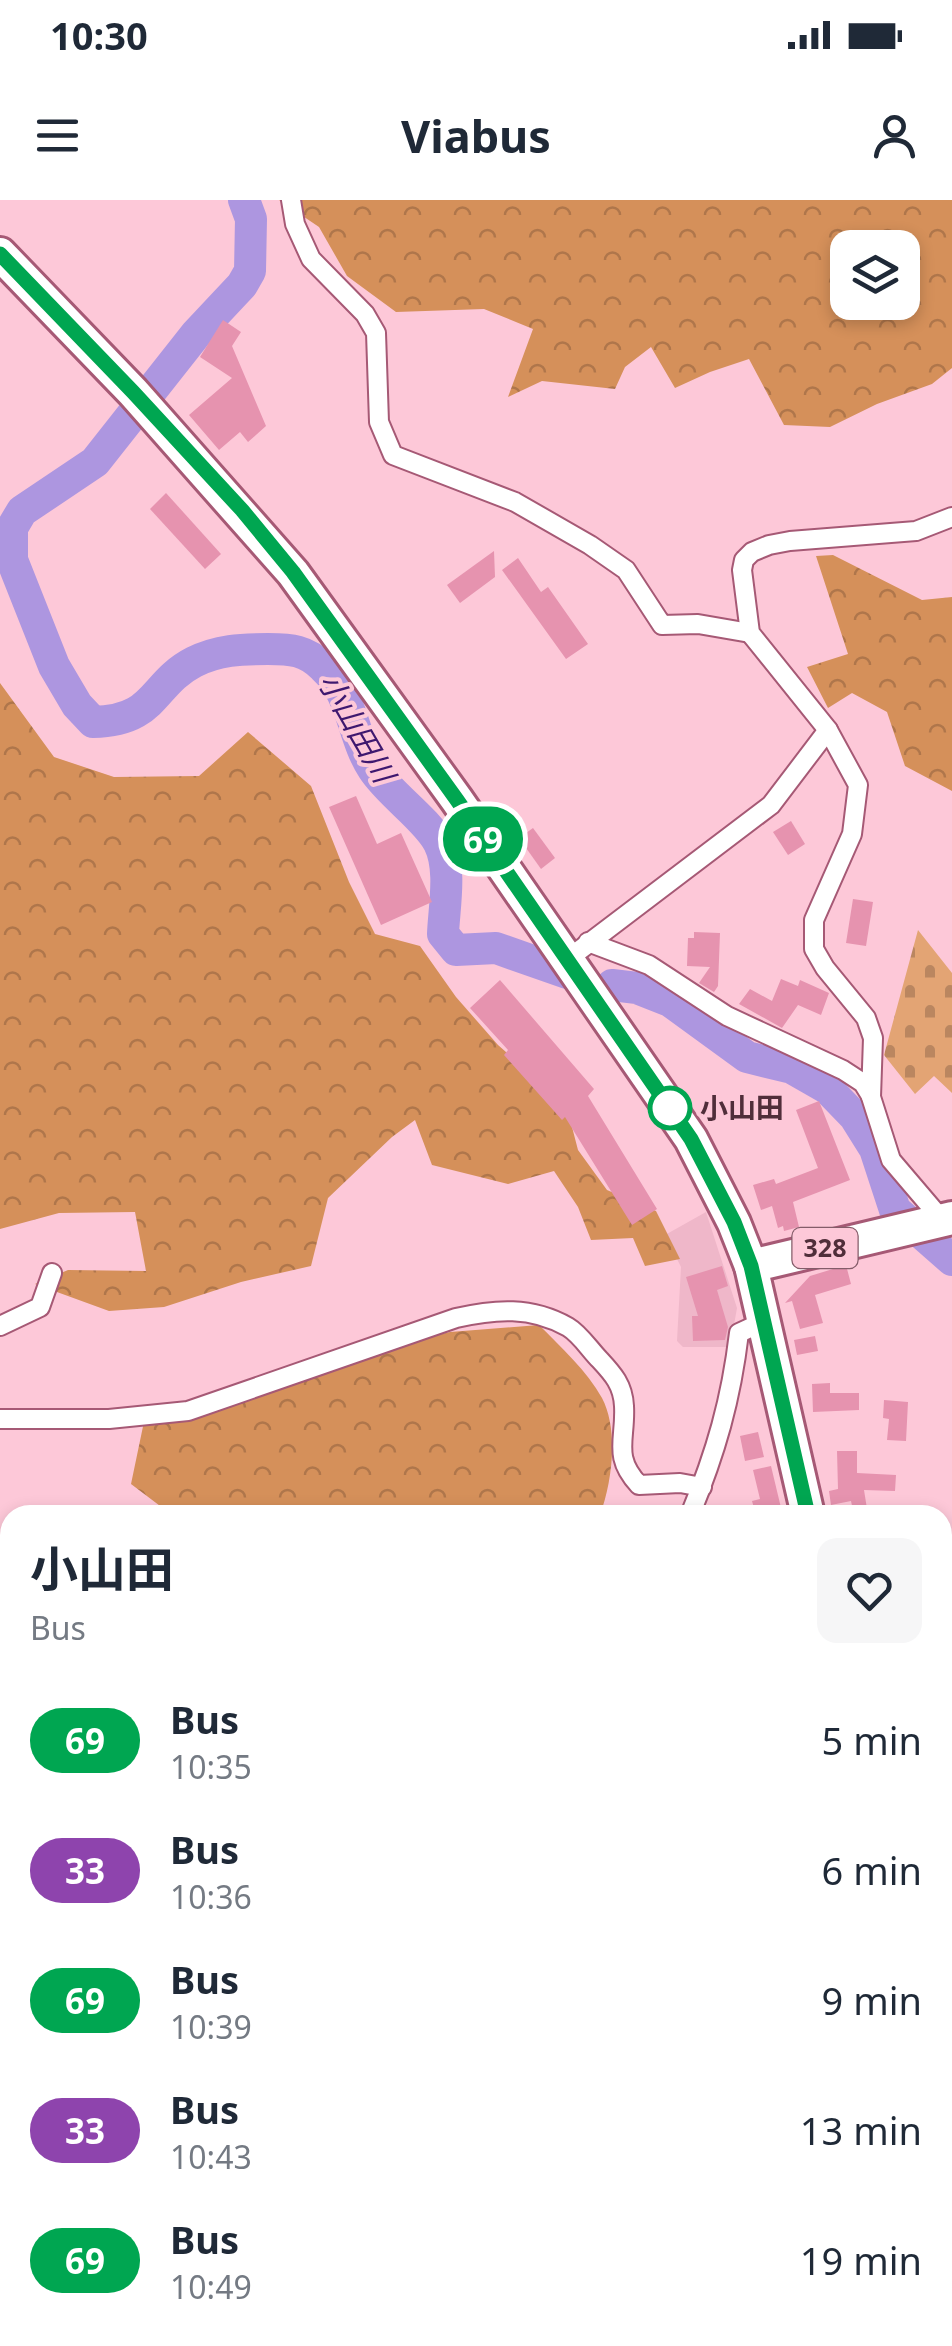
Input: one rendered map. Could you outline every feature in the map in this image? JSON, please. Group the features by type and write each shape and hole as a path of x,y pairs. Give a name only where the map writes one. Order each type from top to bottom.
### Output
{"highway":[{"path":"0,254 133,392 293,572 578,951 691,1139 734,1222 751,1266 806,1505"},
{"name":"328","path":"751,1266 942,1221"}],"street":[{"path":"291,200 294,224 310,260 365,314 376,333 379,422 393,455 515,502 590,545 626,570 662,625 698,624 750,632"},
{"path":"871,1097 873,1038 866,1018 825,968 812,937 819,904 852,834 858,784 828,730 750,632 742,570 744,560 752,552 790,540 916,531 952,517"},
{"path":"578,951 771,805 828,730"},
{"path":"578,951 649,965 727,1016 863,1082 890,1160 942,1221"},
{"path":"0,1326 40,1306 52,1273"},
{"path":"0,1419 109,1419 188,1411 456,1318 493,1310 522,1310 570,1328 619,1381 624,1405 624,1469 639,1484 702,1487"},
{"path":"694,1505 728,1407 739,1333 765,1322"}],"shaded area":[{"path":"706,1212 737,1308 730,1347 683,1347 677,1341 681,1267 665,1235"}],"green space":[{"path":"279,200 952,200 952,368 932,384 830,427 784,425 749,359 675,388 651,347 625,367 615,389 542,381 508,397 533,329 484,309 396,312 347,276 319,227"},
{"path":"833,555 922,600 952,597 952,791 905,766 887,712 852,693 828,708 807,667 848,654 816,556"},
{"path":"0,683 54,757 114,777 199,776 248,732 311,786 349,882 375,934 420,946 456,997 498,1045 566,1104 578,1150 607,1190 656,1211 680,1259 645,1266 633,1238 591,1240 578,1207 554,1171 508,1184 432,1165 415,1120 328,1198 311,1266 241,1282 164,1307 109,1311 35,1284 68,1270 146,1271 135,1212 59,1213 0,1229"},
{"path":"918,930 952,973 952,1093 934,1076 915,1094 884,1055"},
{"path":"539,1325 589,1378 602,1398 611,1425 612,1456 603,1505 159,1505 131,1484 146,1412 265,1388 388,1346 450,1332"}],"building":[{"path":"223,320 241,332 232,346 266,426 248,442 240,432 219,450 189,415 232,378 200,357"},
{"path":"166,493 221,554 205,569 150,509"},
{"path":"494,551 495,577 460,603 447,585"},
{"path":"518,558 541,592 548,587 588,644 566,659 502,570"},
{"path":"356,796 377,844 401,833 432,902 381,925 329,807"},
{"path":"791,821 805,844 788,855 773,832"},
{"path":"533,828 555,858 541,869 519,838"},
{"path":"853,899 873,902 866,946 846,943"},
{"path":"694,932 720,933 718,986 714,992 699,983 710,967 687,966 688,938 694,938"},
{"path":"781,979 798,986 800,980 829,993 821,1015 798,1005 782,1028 739,1004 750,989 772,1001"},
{"path":"500,980 594,1089 588,1096 657,1209 632,1225 565,1117 562,1120 504,1055 508,1050 470,1008"},
{"path":"819,1101 850,1180 793,1202 799,1227 784,1231 783,1226 778,1228 772,1206 761,1210 753,1185 774,1179 776,1184 818,1168 796,1110"},
{"path":"846,1265 851,1284 815,1295 823,1323 800,1329 792,1301 785,1303 810,1276"},
{"path":"722,1266 728,1286 717,1290 728,1327 725,1340 693,1341 692,1316 698,1316 686,1277"},
{"path":"815,1336 818,1351 797,1355 794,1340"},
{"path":"830,1383 830,1393 859,1393 859,1410 813,1412 812,1384"},
{"path":"884,1400 908,1402 906,1441 887,1440 889,1419 883,1418"},
{"path":"758,1432 764,1457 745,1461 740,1436"},
{"path":"837,1451 857,1451 857,1473 896,1475 895,1491 864,1490 866,1505 852,1505 851,1501 831,1505 829,1491 838,1489"},
{"path":"771,1466 780,1505 753,1505 752,1501 760,1499 753,1470"}],"waterway":[{"name":"小山田川","path":"244,200 251,219 250,271 242,285 196,334 95,462 22,511 12,528 12,560 54,666 77,705 93,722 130,715 180,671 212,655 276,649 310,657 341,690 373,769 439,843 446,876 443,934 456,950 496,948 567,973"},
{"name":"小山田川","path":"612,985 637,988 670,1001 747,1057 792,1068 827,1088 855,1117 875,1149 895,1210 952,1260"}],"bus line":[{"name":"69","path":"0,254 242,510 293,572 457,800 691,1139 734,1222 751,1266 806,1505"}],"place":[{"name":"小山田","path":"670,1108"}]}
